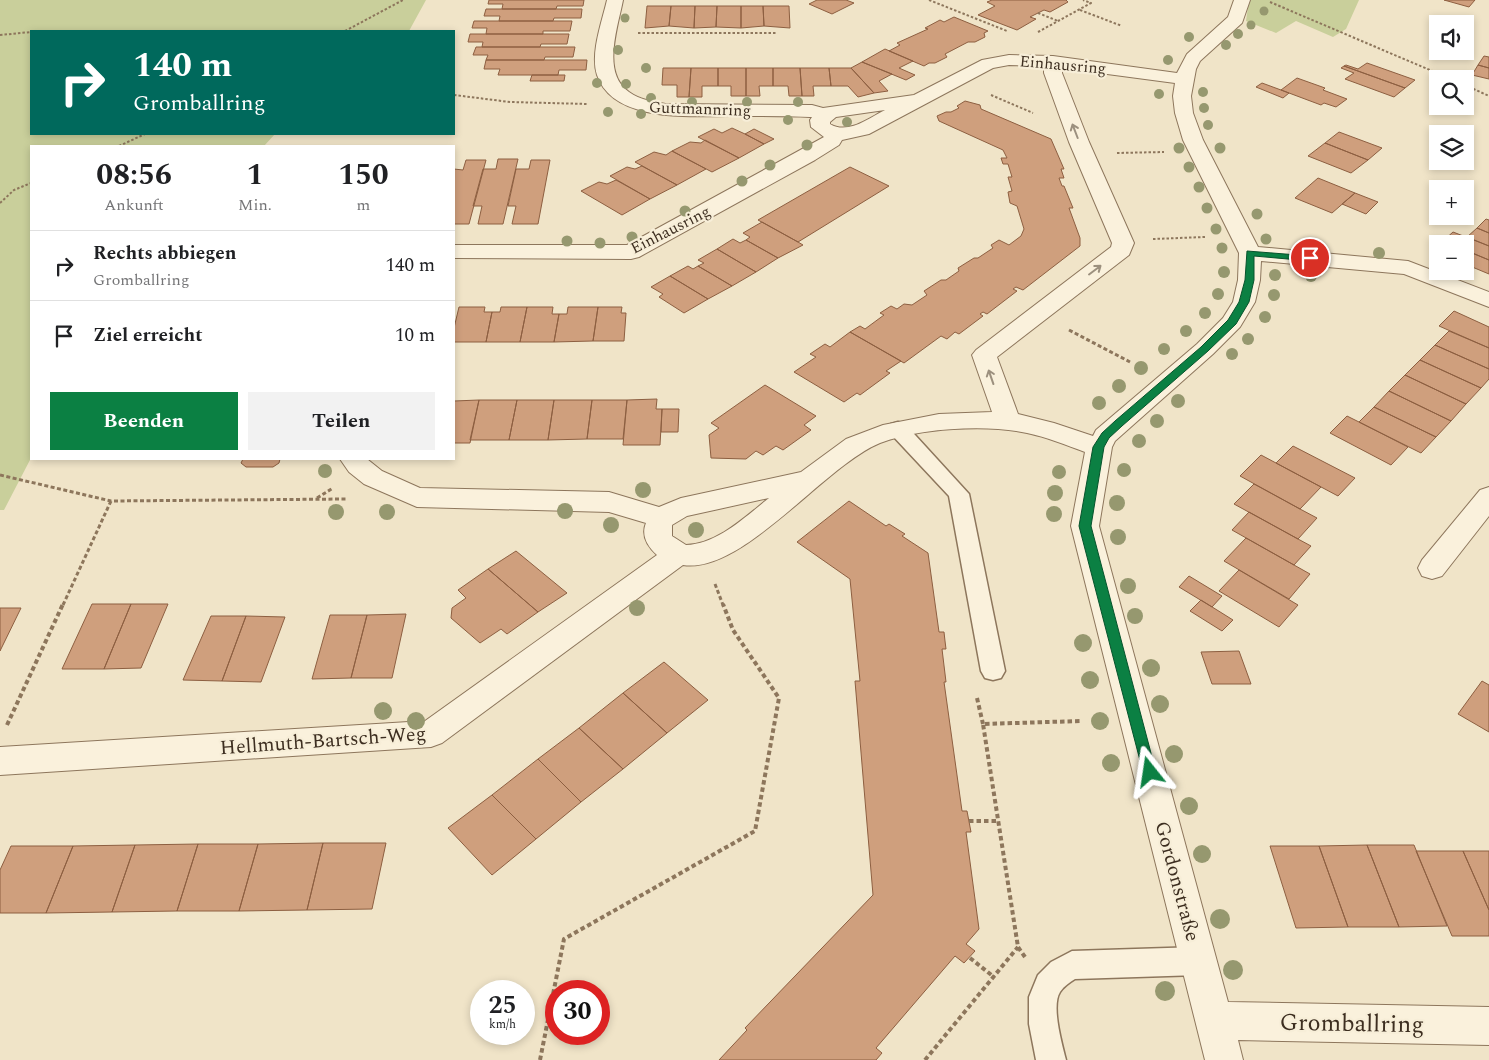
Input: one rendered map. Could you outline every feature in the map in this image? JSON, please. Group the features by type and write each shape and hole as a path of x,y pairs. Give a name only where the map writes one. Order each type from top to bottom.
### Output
{"street":[{"name":"Guttmannring","path":"615,0 604,58 605,75 614,91 629,101 647,107 666,110 812,111 824,115"},
{"name":"Gordonstraße","path":"1224,1060 1085,526 1099,447 1106,436 1118,423 1204,349 1232,322 1244,302 1249,280 1250,253 1193,140 1182,96 1184,79 1193,58 1236,19 1242,0"},
{"name":"Einhausring","path":"455,252 630,252 808,156 832,141 836,134 862,130 974,71 997,62 1020,59 1053,61 1184,79"},
{"path":"1010,422 999,401 984,355 1121,250 1123,243 1075,131 1053,73 1053,61"},
{"name":"Einhausring","path":"824,115 840,110 919,100"},
{"path":"824,115 820,120 821,127 836,134"},
{"path":"1250,253 1408,268 1489,300"},
{"name":"Hellmuth-Bartsch-Weg","path":"0,761 432,734 688,554 712,550 737,536 855,445 875,435 928,424 1010,422 1056,433 1099,447"},
{"path":"354,460 368,473 388,485 417,497 609,502 663,518 657,526 657,536 663,544 688,554"},
{"name":"Hellmuth-Bartsch-Weg","path":"663,518 681,508 702,502 811,479"},
{"path":"1432,568 1489,497"},
{"name":"Gromballring","path":"1214,1021 1489,1026"}],"lane":[{"path":"898,429 959,494 993,671"},
{"path":"1051,1060 1043,1007 1046,988 1060,972 1072,965 1199,961"}],"path":[{"path":"347,30 403,0"},
{"path":"928,0 1009,32"},
{"path":"1035,34 1091,3 1083,0"},
{"path":"1264,0 1430,70"},
{"path":"1079,10 1122,26"},
{"path":"1038,13 1059,21"},
{"path":"0,34 30,32"},
{"path":"638,33 777,33"},
{"path":"957,80 1075,131"},
{"path":"1474,89 1489,96"},
{"path":"455,96 510,102 616,105 629,101"},
{"path":"121,145 143,135"},
{"path":"1084,153 1167,152"},
{"path":"0,203 14,190 30,183"},
{"path":"1122,240 1205,237"},
{"path":"1038,314 1130,362"},
{"path":"0,475 110,501 352,499"},
{"path":"4,730 110,501"},
{"path":"540,1060 564,939 754,831 779,698 733,630 718,588 688,554"},
{"path":"1046,988 1018,947 983,724 1081,721"},
{"path":"969,821 998,821"},
{"path":"925,1060 1018,947"},
{"path":"970,958 994,977"}],"green space":[{"path":"0,0 426,0 410,30 30,30 30,135 274,135 265,145 30,145 30,460 4,510 0,510"},
{"path":"1249,0 1359,0 1346,29 1333,37 1296,21 1276,33 1246,21"}],"building":[{"path":"489,0 584,0 583,6 557,6 556,9 502,9 503,4 488,4"},
{"path":"817,0 846,0 854,3 832,14 809,4"},
{"path":"992,0 1066,0 1068,2 1050,12 1044,10 1030,17 1036,19 1017,30 978,15 995,6 987,2"},
{"path":"1444,0 1475,0 1469,7"},
{"path":"647,6 671,6 669,26 645,28"},
{"path":"671,6 695,6 694,28 669,26"},
{"path":"695,6 717,6 716,27 694,28"},
{"path":"717,6 741,6 741,28 716,27"},
{"path":"741,6 763,6 764,26 741,28"},
{"path":"763,6 789,6 790,28 764,26"},
{"path":"486,9 582,9 581,18 554,18 553,21 499,21 500,16 484,16"},
{"path":"954,17 988,31 984,33 985,37 975,42 968,42 945,54 947,57 924,66 889,51 900,45 897,43 928,29 925,28 940,20 944,22"},
{"path":"474,21 572,21 570,31 543,31 543,34 486,34 487,28 472,28"},
{"path":"470,34 569,34 567,44 541,44 540,47 482,47 483,42 468,42"},
{"path":"476,47 575,47 573,57 545,57 544,60 486,60 488,55 473,55"},
{"path":"885,49 913,61 899,68 915,75 906,80 862,62"},
{"path":"1484,56 1489,57 1489,68 1478,65"},
{"path":"486,60 587,60 586,70 559,70 558,75 498,75 500,69 484,69"},
{"path":"862,62 892,74 879,81 888,91 874,93 851,68"},
{"path":"1367,63 1415,80 1405,88 1344,66 1358,69"},
{"path":"1478,65 1489,68 1489,79 1474,75"},
{"path":"1344,66 1405,88 1394,97 1345,79 1354,73 1341,68"},
{"path":"663,68 691,68 689,97 677,97 677,85 662,85"},
{"path":"691,68 718,68 718,86 702,86 702,97 689,97"},
{"path":"718,68 746,68 746,96 731,96 731,86 718,86"},
{"path":"746,68 773,68 773,86 759,86 760,96 746,96"},
{"path":"773,68 800,68 802,96 789,96 788,86 773,86"},
{"path":"800,68 829,68 831,86 813,86 814,96 802,96"},
{"path":"829,68 851,68 874,93 858,97 848,86 831,86"},
{"path":"532,75 565,75 564,81 530,81"},
{"path":"1297,78 1325,88 1323,90 1347,99 1336,107 1324,103 1321,105 1281,90"},
{"path":"1262,83 1289,93 1283,98 1256,87"},
{"path":"965,101 980,105 981,109 1051,139 1064,169 1061,169 1064,178 1059,178 1073,208 1069,208 1080,238 1080,246 1023,290 1016,287 1013,289 1017,291 987,314 983,312 980,314 983,316 959,334 955,332 947,339 941,336 904,363 850,332 860,326 865,329 884,315 880,313 891,306 897,309 904,304 912,305 927,295 924,291 941,280 946,280 959,271 958,268 993,248 991,245 999,240 1009,245 1021,236 1024,229 1017,206 1010,203 1008,192 1012,191 1008,177 1012,177 1008,164 1003,164 1001,158 1007,158 1003,150 939,121 937,116 959,108 957,106"},
{"path":"732,128 764,144 739,158 698,137 714,129 722,133"},
{"path":"754,129 774,139 764,144 745,134"},
{"path":"1339,132 1382,148 1368,160 1325,143"},
{"path":"705,140 739,158 712,172 672,151 690,142 701,143"},
{"path":"1325,143 1368,160 1351,173 1308,156"},
{"path":"672,151 706,169 677,185 635,162 654,152 666,155"},
{"path":"498,159 518,159 503,224 478,224 482,206 473,206 483,169 496,169"},
{"path":"466,160 486,160 469,224 455,224 455,169 463,170"},
{"path":"531,160 550,160 538,224 512,224 516,206 508,206 516,169 529,169"},
{"path":"642,166 677,185 650,199 610,176 627,167 635,169"},
{"path":"850,167 889,186 798,242 758,220"},
{"path":"1318,178 1355,193 1332,213 1295,198"},
{"path":"616,180 650,199 622,215 581,191 599,182 607,184"},
{"path":"1355,193 1378,202 1366,214 1342,204"},
{"path":"1486,219 1489,220 1489,233 1477,228"},
{"path":"762,222 803,245 778,258 746,240 750,237 743,233"},
{"path":"1477,228 1489,233 1489,246 1474,240 1474,235 1469,235"},
{"path":"1453,232 1461,235 1450,235"},
{"path":"733,239 740,243 746,240 778,258 756,272 717,249"},
{"path":"1474,240 1489,246 1489,260 1474,254"},
{"path":"717,249 756,272 732,286 698,266 704,263 698,260"},
{"path":"1474,254 1489,260 1489,274 1474,268"},
{"path":"688,266 693,269 698,266 732,286 708,299 670,276"},
{"path":"670,276 708,299 684,313 659,297 663,294 651,287"},
{"path":"459,307 485,307 484,312 492,312 486,342 455,342 455,324"},
{"path":"501,307 527,307 520,342 486,342 492,312 500,312"},
{"path":"527,307 553,307 552,314 559,314 554,342 520,342"},
{"path":"568,307 598,307 593,341 554,342 559,314 567,314"},
{"path":"598,307 622,307 621,313 626,313 624,341 593,341"},
{"path":"1454,311 1489,327 1489,348 1439,326"},
{"path":"1449,331 1489,348 1489,369 1435,345"},
{"path":"850,332 901,361 886,371 890,373 860,395 857,393 844,402 794,372 816,357 810,354 825,344 830,347"},
{"path":"1435,345 1489,369 1489,379 1481,388 1420,360"},
{"path":"1420,360 1481,388 1466,404 1405,375"},
{"path":"1405,375 1466,404 1451,421 1389,391"},
{"path":"765,385 816,416 804,425 811,430 783,450 776,446 763,455 756,451 746,459 711,458 709,435 719,428 711,423"},
{"path":"1389,391 1451,421 1436,437 1374,407"},
{"path":"657,399 656,409 662,409 660,445 623,445 627,400"},
{"path":"479,400 470,443 455,443 455,401"},
{"path":"479,400 517,400 509,440 470,440"},
{"path":"517,400 554,400 548,440 509,440"},
{"path":"554,400 592,400 587,439 548,440"},
{"path":"592,400 627,400 623,439 587,439"},
{"path":"1374,407 1436,437 1421,453 1359,422"},
{"path":"662,409 679,409 678,432 661,432"},
{"path":"1347,416 1408,447 1391,465 1330,433"},
{"path":"1293,446 1355,478 1338,496 1276,463"},
{"path":"1261,455 1321,487 1300,509 1240,476"},
{"path":"242,460 280,460 279,463 273,467 246,467 241,463"},
{"path":"1254,484 1317,518 1298,539 1234,504"},
{"path":"849,501 886,526 889,524 905,534 902,536 928,553 939,632 944,632 946,649 942,649 946,682 944,682 962,811 967,811 971,832 966,832 979,929 966,944 975,951 964,963 955,956 876,1048 882,1053 876,1060 719,1060 747,1030 745,1028 873,895 855,681 860,681 850,579 797,542"},
{"path":"1249,512 1311,546 1294,565 1232,530"},
{"path":"1246,538 1310,574 1289,599 1224,561"},
{"path":"516,551 567,593 538,612 488,569"},
{"path":"488,569 538,612 507,634 501,629 480,643 451,618 452,608 466,598 458,590"},
{"path":"1239,570 1298,605 1279,627 1219,591"},
{"path":"1189,576 1222,596 1212,607 1179,587"},
{"path":"1201,600 1233,620 1222,631 1190,611"},
{"path":"92,604 131,604 104,669 62,669"},
{"path":"131,604 168,604 141,668 104,669"},
{"path":"0,608 21,608 0,651"},
{"path":"406,614 392,678 351,678 367,615"},
{"path":"330,615 367,615 351,678 312,679"},
{"path":"211,616 246,616 222,681 183,680"},
{"path":"246,616 285,617 261,682 222,681"},
{"path":"1239,651 1251,684 1212,684 1201,652"},
{"path":"664,662 708,700 667,733 623,693"},
{"path":"1482,681 1489,685 1489,732 1458,714"},
{"path":"623,693 667,733 623,769 579,728"},
{"path":"579,728 623,769 581,802 538,759"},
{"path":"538,759 581,802 536,839 492,795"},
{"path":"492,795 536,839 492,875 448,828"},
{"path":"323,843 386,843 372,909 307,910"},
{"path":"323,843 307,910 239,911 258,844"},
{"path":"198,844 258,844 239,911 177,911"},
{"path":"198,844 177,911 112,912 135,845"},
{"path":"135,845 112,912 46,913 73,846"},
{"path":"1367,845 1414,845 1447,926 1399,927"},
{"path":"1367,845 1399,927 1348,927 1319,846"},
{"path":"11,846 73,846 46,913 0,913 0,870"},
{"path":"1270,846 1319,846 1348,927 1296,928"},
{"path":"1416,851 1463,851 1489,910 1489,936 1452,936"},
{"path":"1463,851 1489,851 1489,910"}],"route":[{"path":"1150,772 1085,526 1099,447 1118,423 1204,349 1232,322 1244,302 1249,280 1250,253 1310,258"}]}
